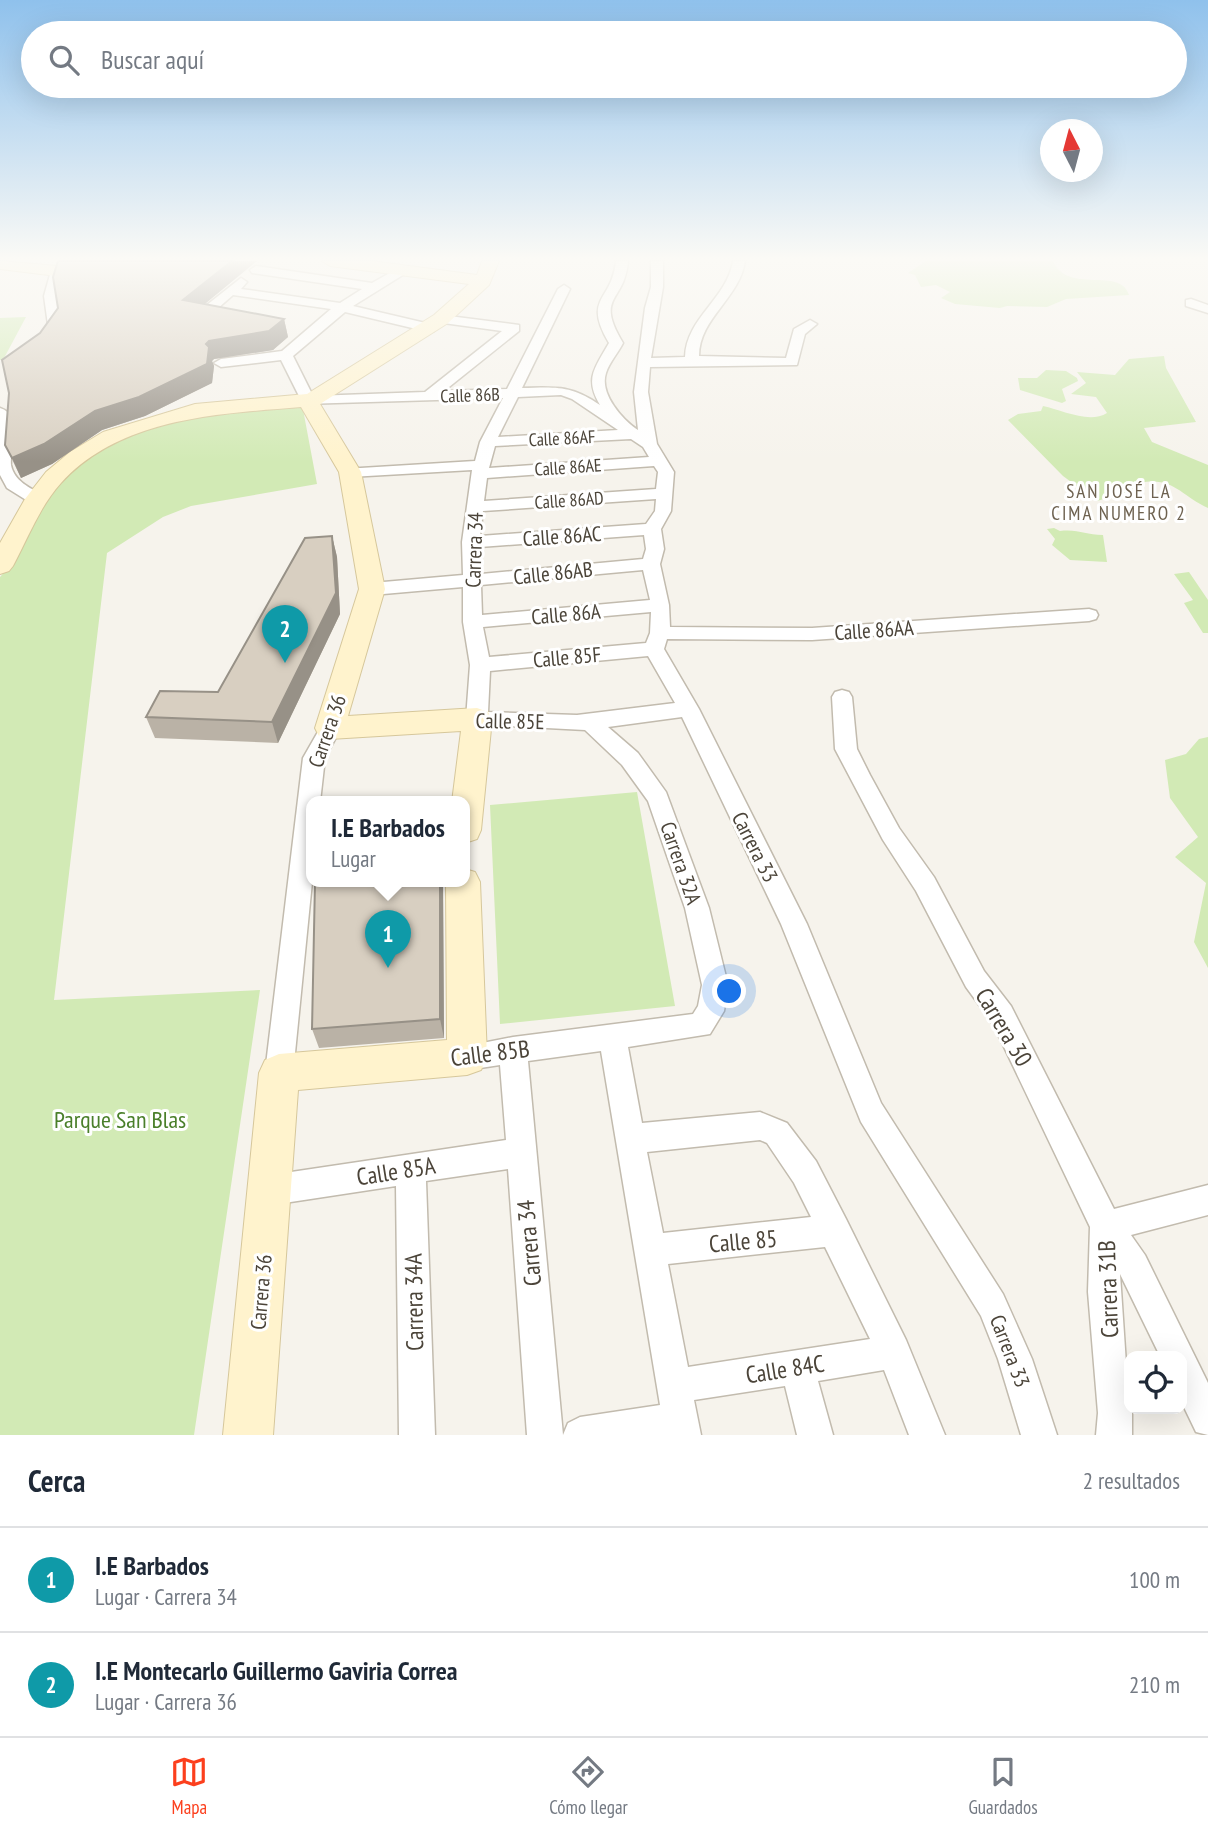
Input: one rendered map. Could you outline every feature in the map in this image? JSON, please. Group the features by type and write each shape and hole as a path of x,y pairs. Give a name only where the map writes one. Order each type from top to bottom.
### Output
{"street":[{"path":"221,363 286,355 318,328"},
{"path":"286,355 310,400 427,328"},
{"path":"427,397 513,328"},
{"name":"Carrera 34","path":"469,796 480,665 473,622 471,542 480,469 488,442 545,328"},
{"path":"608,328 616,343 598,375 612,391 641,441 666,472 661,518 652,529 655,549 651,564 660,605 657,641"},
{"path":"641,441 641,392 648,328"},
{"path":"692,360 692,346 701,328"},
{"path":"643,363 692,360 792,362 799,332 805,328"},
{"name":"Calle 86B","path":"0,566 37,499 54,477 78,457 111,437 195,410 310,400 562,391 577,396 641,441"},
{"path":"612,391 641,392"},
{"name":"Carrera 36","path":"310,400 350,472 372,589 330,727 314,758 311,796"},
{"path":"0,413 4,432 3,465 13,485 37,499"},
{"name":"Calle 86AF","path":"488,442 641,441"},
{"name":"Calle 86AE","path":"480,469 641,441"},
{"path":"350,472 480,469"},
{"name":"Calle 86AD","path":"474,507 664,493"},
{"name":"Calle 86AC","path":"471,542 652,529"},
{"name":"Calle 86AB","path":"372,589 651,564"},
{"name":"Calle 86A","path":"473,622 660,605"},
{"name":"Calle 86AA","path":"657,641 812,634 1088,615"},
{"name":"Calle 85F","path":"480,665 657,641"},
{"name":"Carrera 33","path":"657,641 698,732 794,924 871,1112 992,1305 1015,1359 1038,1435"},
{"name":"Carrera 30","path":"842,697 846,749 859,775 891,834 925,884 975,979 1007,1024 1107,1226 1134,1266 1175,1351"},
{"name":"Calle 85E","path":"330,727 477,719 590,722 689,709"},
{"name":"Carrera 32A","path":"590,722 630,758 658,798 680,854 697,908 715,985 711,1011 700,1025"},
{"name":"Carrera 36","path":"248,1435 279,1073 306,869"},
{"path":"463,887 467,1057"},
{"name":"Calle 85B","path":"279,1073 467,1057 700,1025"},
{"path":"612,1037 680,1413"},
{"name":"Carrera 34","path":"513,1050 545,1435"},
{"path":"630,1139 760,1126 777,1133 805,1172 835,1230 894,1352 928,1435"},
{"name":"Calle 85A","path":"271,1190 522,1152"},
{"name":"Carrera 34A","path":"411,1168 417,1435"},
{"path":"1107,1226 1208,1200"},
{"name":"Carrera 31B","path":"1107,1226 1104,1292 1115,1413 1114,1435"},
{"name":"Calle 85","path":"650,1250 835,1230"},
{"name":"Calle 84C","path":"580,1435 680,1413 797,1367 894,1352"},
{"path":"797,1367 815,1435"},
{"path":"1187,1377 1208,1420"}],"green space":[{"path":"0,328 20,328 3,360 0,360"},
{"path":"1164,356 1166,368 1196,422 1144,428 1152,442 1208,465 1208,508 1161,482 1140,483 1144,492 1134,490 1097,501 1063,476 1008,420 1018,414 1041,411 1043,406 1084,417 1100,416 1107,413 1096,397 1071,394 1086,383 1077,372 1115,375 1129,359"},
{"path":"1046,370 1066,371 1077,378 1078,381 1062,389 1066,401 1062,403 1020,390 1018,378 1037,378"},
{"name":"Parque San Blas","path":"302,404 317,484 191,506 163,517 107,553 54,1000 260,990 194,1435 0,1435 0,577 8,568 59,478 113,439 195,412"},
{"path":"1047,529 1060,531 1103,535 1107,562 1070,560 1052,545 1055,539"},
{"path":"1189,572 1208,600 1208,633 1203,633 1184,603 1193,600 1174,574"},
{"path":"1208,737 1208,968 1194,942 1206,883 1175,857 1198,837 1170,798 1165,760 1186,754 1199,739"},
{"path":"637,792 675,1006 500,1024 490,805"}],"building":[{"path":"44,328 273,328 269,331 209,341 206,344 209,347 207,364 139,397 95,411 44,444 12,458 5,445 9,393 2,360"},
{"path":"332,536 336,593 272,722 146,717 160,691 218,692 305,538"},
{"path":"315,887 440,887 440,1019 312,1029"}],"place":[{"name":"I.E Montecarlo Guillermo Gaviria Correa","path":"285,663"},
{"name":"I.E Barbados","path":"388,968"}],"district":[{"name":"SAN JOSÉ LA CIMA NUMERO 2","path":"1119,502"}]}
